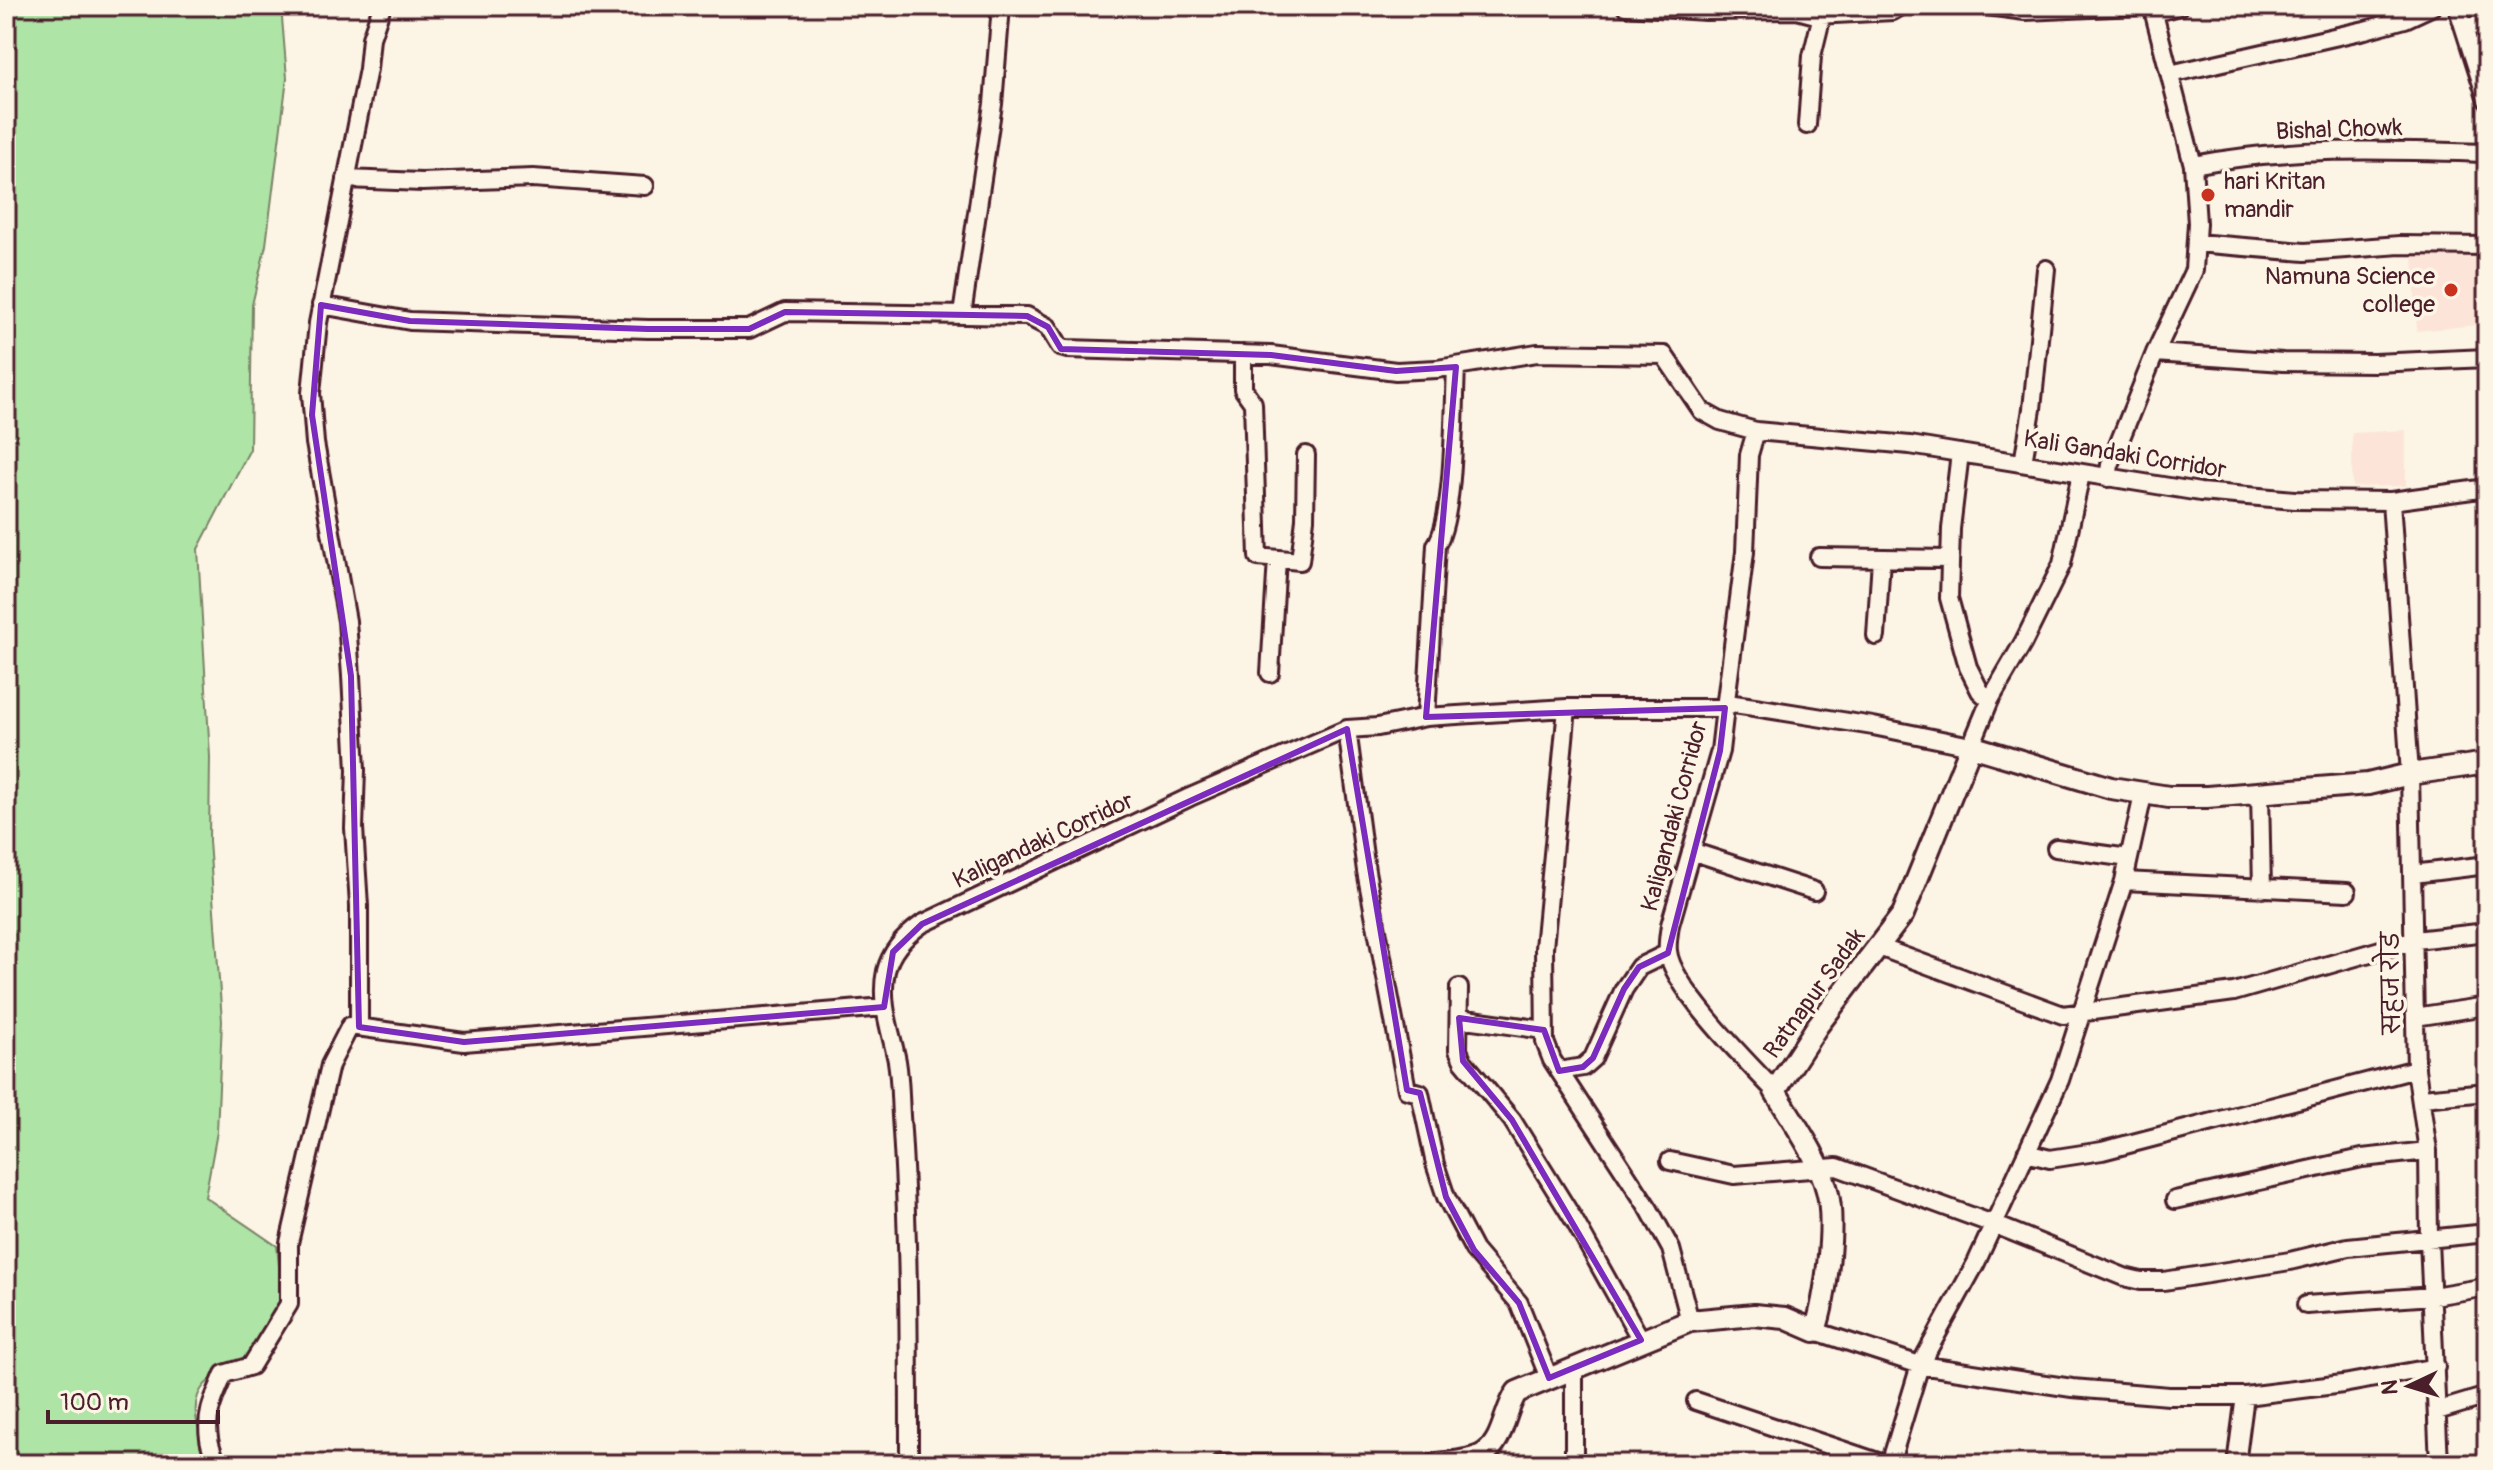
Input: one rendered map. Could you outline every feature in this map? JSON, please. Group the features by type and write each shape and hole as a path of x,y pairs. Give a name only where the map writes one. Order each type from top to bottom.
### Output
{"main road":[{"path":"1971,746 2143,795 2207,797 2368,784 2410,774 2487,763"},
{"name":"Ratnapur Sadak","path":"1815,1331 1823,1306 1831,1213 1827,1190 1818,1167 1775,1091 1818,1025 1903,914 1971,746"},
{"path":"1436,1464 1486,1453 1498,1438 1508,1405 1517,1392 1690,1321 1754,1315 1785,1318 1815,1331"}],"street":[{"path":"359,1027 359,906 354,828 356,770 347,621 312,415 311,393 321,305 368,69 371,38 382,6"},
{"path":"962,315 993,104 1001,6"},
{"path":"1625,6 1706,11 1797,10 1822,15 1893,11 1901,6"},
{"path":"1987,6 2025,11 2136,6"},
{"path":"2108,478 2110,465 2155,353 2194,270 2197,223 2193,165 2153,9 2179,6"},
{"path":"2170,74 2329,39 2405,19 2433,6"},
{"path":"2457,6 2475,66 2484,76 2487,100"},
{"path":"1807,125 1812,56 1822,15"},
{"path":"2464,27 2487,24"},
{"name":"Bishal Chowk","path":"2193,165 2236,157 2344,151 2487,153"},
{"path":"346,179 422,182 533,178 645,186"},
{"path":"2196,243 2305,252 2400,245 2487,246"},
{"path":"2023,463 2032,409 2046,269"},
{"path":"321,305 410,321 648,329 749,329 785,312 1027,316 1048,327 1060,347 1067,349 1243,354 1396,371 1456,367 1446,522 1436,545 1426,717"},
{"name":"Kali Gandaki Corridor","path":"1456,367 1537,353 1664,355 1702,411 1720,421 1756,431 1910,445 2200,492 2295,500 2391,501 2487,488"},
{"path":"2155,353 2344,363 2487,358"},
{"path":"1243,354 1243,389 1253,403 1258,557 1300,561 1305,519 1306,455"},
{"name":"Kaligandaki Corridor","path":"1668,953 1670,925 1720,751 1745,552 1749,455 1756,431"},
{"path":"1960,453 1949,559 1949,598 1968,667 1980,691 1990,700"},
{"path":"1725,708 1734,704 1761,708 1971,746 1990,700 2023,643 2062,564 2081,474"},
{"name":"सहज रोड","path":"2391,501 2410,774 2416,1069 2428,1151 2439,1464"},
{"path":"1819,557 1949,559"},
{"path":"1270,673 1277,559"},
{"path":"1876,636 1881,559"},
{"path":"1567,708 1544,948 1544,1030 1552,1060 1649,1209 1671,1249 1690,1321"},
{"name":"Kaligandaki Corridor","path":"909,1464 908,1242 898,1064 884,1007 886,972 893,952 907,934 922,924 1190,797 1347,729 1378,727 1426,717 1567,708 1725,708"},
{"path":"1347,729 1366,871 1407,1090 1420,1093 1435,1164 1446,1197 1474,1250 1519,1303 1549,1378"},
{"path":"2260,793 2262,889"},
{"path":"1696,1401 1887,1464 1920,1365 1976,1263 2060,1080 2124,881 2143,795"},
{"path":"2056,848 2129,858"},
{"path":"1691,851 1814,891"},
{"path":"2413,874 2487,865"},
{"path":"2124,881 2347,892"},
{"path":"1879,947 2063,1015 2234,992 2415,940 2487,932"},
{"path":"1559,1071 1583,1067 1593,1058 1624,989 1639,967 1668,953 1683,984 1712,1023 1775,1091"},
{"path":"1459,988 1458,1050 1463,1061 1512,1120 1574,1220 1641,1340"},
{"path":"2415,1017 2487,1006"},
{"path":"215,1464 215,1452 209,1442 208,1409 224,1374 251,1366 289,1304 289,1243 330,1065 350,1026 464,1042 884,1007"},
{"path":"1459,1018 1544,1030"},
{"path":"2026,1153 2050,1159 2102,1151 2416,1069"},
{"path":"2422,1098 2487,1092"},
{"path":"2175,1200 2362,1158 2428,1151"},
{"path":"1670,1161 1734,1175 1837,1167 2141,1281 2164,1281 2290,1261 2348,1247 2487,1233"},
{"path":"2306,1305 2433,1296 2487,1287"},
{"path":"1815,1331 1920,1365 2072,1388 2204,1398 2343,1384 2436,1367"},
{"path":"1574,1368 1574,1464"},
{"path":"2236,1464 2245,1396"},
{"path":"2437,1411 2487,1396"},
{"path":"1221,1464 1314,1464"}],"highlighted area":[{"path":"321,305 410,321 648,329 749,329 785,312 1027,316 1048,327 1061,349 1271,355 1396,371 1456,367 1426,717 1725,708 1720,751 1668,953 1639,967 1624,989 1593,1058 1583,1067 1559,1071 1544,1030 1459,1018 1463,1061 1512,1120 1641,1340 1549,1378 1519,1303 1474,1250 1446,1197 1420,1093 1407,1090 1347,729 922,924 893,952 884,1007 464,1042 359,1027 351,676 312,415"}],"shaded area":[{"name":"Namuna Science college","path":"2487,250 2487,324 2417,331 2413,256"},
{"path":"2406,430 2406,486 2352,487 2352,433"}],"green space":[{"path":"6,6 281,6 287,78 266,245 252,305 250,449 198,549 210,757 209,841 222,1021 217,1132 205,1197 277,1246 282,1296 251,1361 214,1377 199,1393 196,1417 211,1464 6,1464"}],"place":[{"name":"hari Kritan mandir","path":"2208,195"},
{"name":"Namuna Science college","path":"2451,290"}]}
